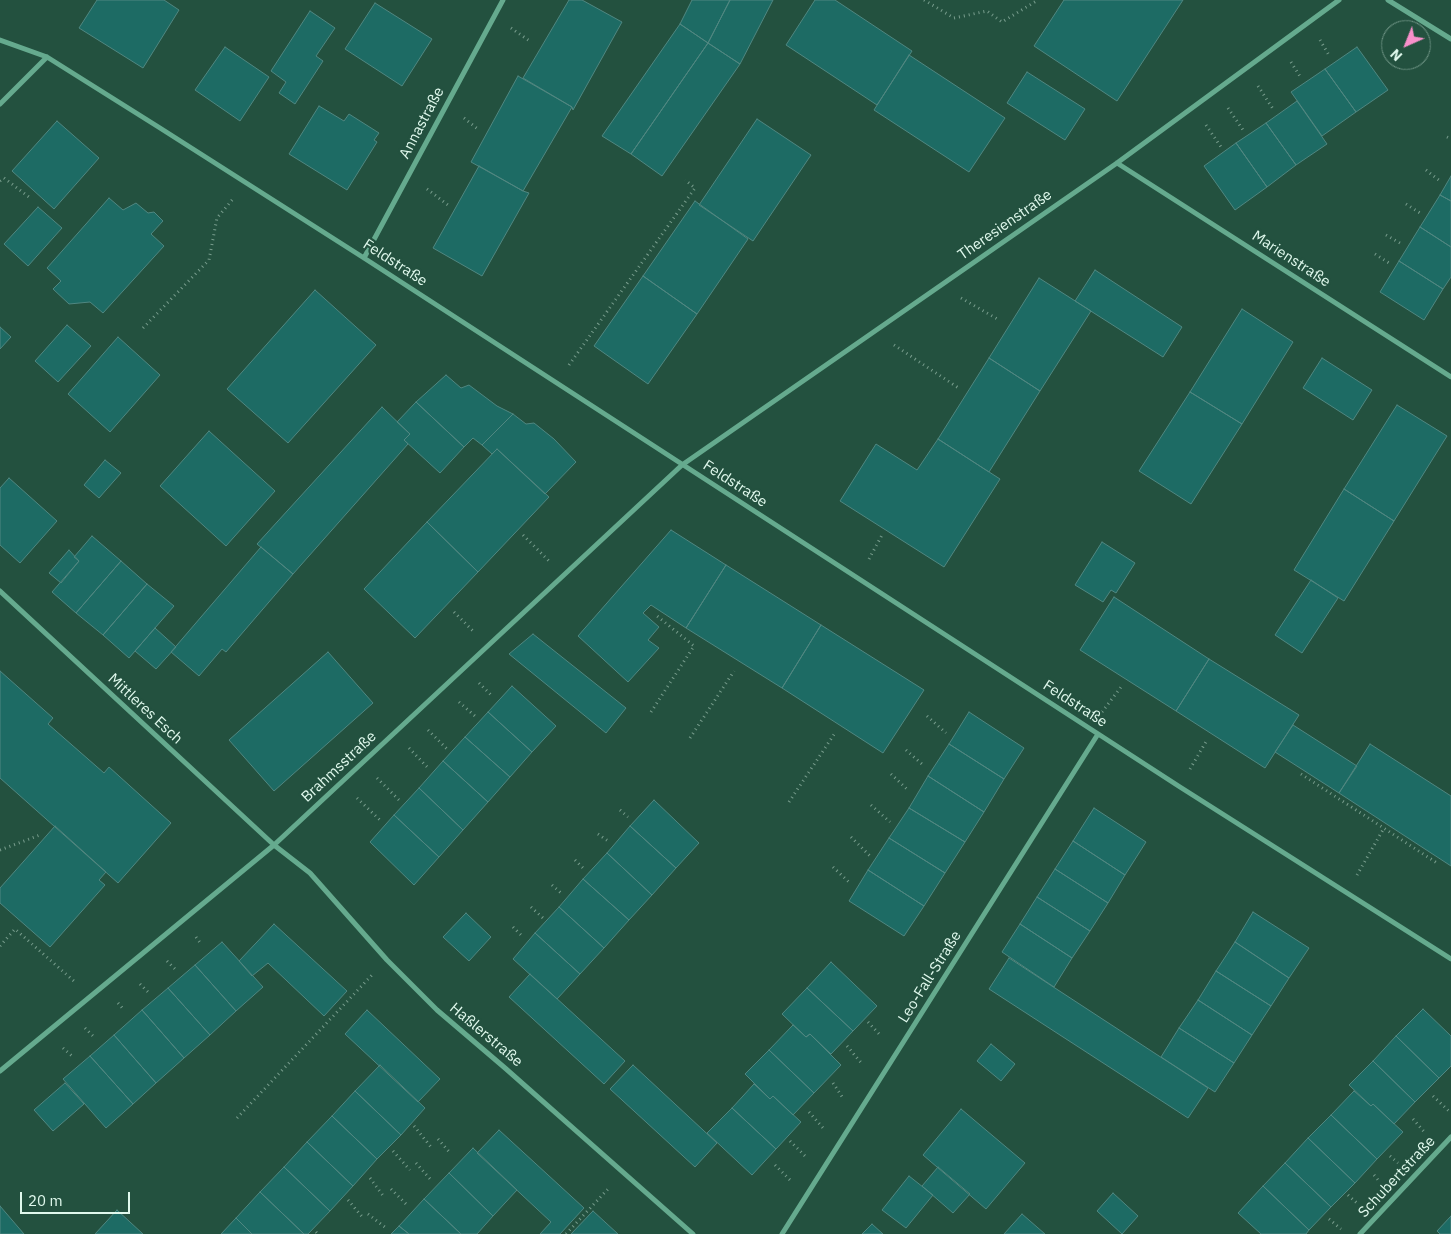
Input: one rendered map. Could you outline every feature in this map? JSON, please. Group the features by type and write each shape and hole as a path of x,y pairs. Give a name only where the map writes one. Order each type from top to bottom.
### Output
{"street":[{"name":"Annastraße","path":"364,258 503,0"},
{"name":"Theresienstraße","path":"682,466 1117,163 1339,0"},
{"path":"1388,0 1451,39"},
{"name":"Feldstraße","path":"0,40 47,56 364,258 682,466 1451,960"},
{"path":"0,104 47,56"},
{"name":"Marienstraße","path":"1117,163 1451,377"},
{"name":"Brahmsstraße","path":"0,1071 274,845 682,466"},
{"name":"Mittleres Esch","path":"0,591 274,845"},
{"name":"Leo-Fall-Straße","path":"782,1234 1098,734"},
{"name":"Haßlerstraße","path":"274,845 310,873 387,960 437,1010 693,1234"},
{"name":"Schubertstraße","path":"1360,1234 1451,1137"}],"path":[{"path":"924,0 954,18 987,11 1002,22 1038,0"},
{"path":"1426,170 1440,181"},
{"path":"0,182 4,178 29,197"},
{"path":"556,383 695,188 685,180"},
{"path":"143,328 209,260 217,218 246,183"},
{"path":"1406,204 1420,213"},
{"path":"1386,235 1400,243"},
{"path":"1375,254 1389,263"},
{"path":"940,286 999,320"},
{"path":"874,332 960,389"},
{"path":"523,536 564,575"},
{"path":"651,712 694,646 657,616"},
{"path":"690,738 734,671"},
{"path":"1090,729 1121,687"},
{"path":"927,716 946,733"},
{"path":"394,732 429,769"},
{"path":"789,802 835,733"},
{"path":"1180,787 1207,740"},
{"path":"906,750 923,765"},
{"path":"362,763 399,800"},
{"path":"891,774 910,791"},
{"path":"1300,774 1437,863"},
{"path":"340,783 382,822"},
{"path":"871,805 890,822"},
{"path":"620,810 628,817"},
{"path":"1346,893 1384,828"},
{"path":"598,834 608,842"},
{"path":"0,850 40,835"},
{"path":"852,837 870,857"},
{"path":"575,860 584,869"},
{"path":"833,867 851,884"},
{"path":"552,885 561,893"},
{"path":"531,907 543,918"},
{"path":"513,927 523,937"},
{"path":"0,946 15,929 91,996"},
{"path":"237,1118 387,960"},
{"path":"1433,1096 1451,1113"},
{"path":"414,1126 431,1147"},
{"path":"438,1139 450,1154"},
{"path":"393,1151 410,1170"},
{"path":"416,1163 431,1180"},
{"path":"566,1234 623,1173"},
{"path":"370,1178 384,1197"},
{"path":"391,1190 407,1205"},
{"path":"348,1200 364,1219"},
{"path":"368,1214 386,1228"}],"building":[{"path":"97,0 164,0 179,10 143,68 79,28"},
{"path":"569,0 582,0 622,22 573,110 572,107 523,78"},
{"path":"692,0 730,0 708,43 680,24"},
{"path":"730,0 773,0 740,64 708,43"},
{"path":"815,0 835,0 912,51 877,105 786,45"},
{"path":"1064,0 1183,0 1117,101 1034,46"},
{"path":"375,3 432,39 402,86 345,49"},
{"path":"310,11 335,28 316,56 323,61 295,104 279,93 286,82 271,71"},
{"path":"680,24 708,43 631,154 602,136"},
{"path":"708,43 740,64 662,176 631,154"},
{"path":"225,47 269,77 240,121 195,90"},
{"path":"1357,47 1388,90 1356,112 1325,69"},
{"path":"909,55 1005,118 969,172 874,110"},
{"path":"1325,69 1356,112 1322,136 1291,92"},
{"path":"1027,72 1085,109 1065,140 1007,103"},
{"path":"518,76 572,107 523,191 471,162"},
{"path":"1297,101 1327,144 1296,165 1266,123"},
{"path":"319,106 344,121 349,114 379,133 374,140 377,142 347,190 289,154"},
{"path":"757,119 811,155 753,241 699,205"},
{"path":"57,121 99,158 54,209 12,171"},
{"path":"1266,123 1296,165 1267,187 1236,143"},
{"path":"1236,143 1267,187 1235,210 1204,166"},
{"path":"479,166 529,193 482,276 433,248"},
{"path":"1451,176 1451,201 1440,195"},
{"path":"1440,195 1451,201 1451,247 1420,227"},
{"path":"109,198 123,210 136,203 148,213 154,212 163,221 151,234 164,246 103,313 90,302 69,304 53,289 61,281 47,268"},
{"path":"695,201 748,239 697,314 643,276"},
{"path":"38,207 62,228 28,266 4,244"},
{"path":"1420,227 1451,247 1451,277 1443,289 1399,261"},
{"path":"1399,261 1443,289 1424,320 1380,292"},
{"path":"1095,270 1182,327 1163,357 1075,301"},
{"path":"643,276 697,314 648,384 594,346"},
{"path":"1039,278 1091,311 1040,391 989,358"},
{"path":"315,290 376,345 288,443 227,389"},
{"path":"1242,309 1293,342 1242,424 1190,392"},
{"path":"67,325 91,346 58,382 35,361"},
{"path":"0,327 11,337 0,349"},
{"path":"118,337 160,375 110,432 68,394"},
{"path":"989,358 1040,391 989,472 938,439"},
{"path":"1322,358 1372,390 1353,420 1303,388"},
{"path":"446,375 461,388 469,385 497,406 513,414 482,445 473,438 464,447 416,402"},
{"path":"1190,392 1242,424 1191,504 1139,471"},
{"path":"416,402 464,447 440,473 404,440 410,434 397,422"},
{"path":"1397,405 1447,436 1394,521 1344,489"},
{"path":"382,407 410,434 404,440 408,444 293,574 257,544"},
{"path":"513,414 526,424 534,423 554,439 576,462 545,494 497,449 492,454 482,445"},
{"path":"209,431 275,491 226,546 160,486"},
{"path":"938,439 1000,479 944,567 840,501 876,444 917,470"},
{"path":"497,449 549,497 478,572 427,522"},
{"path":"105,460 121,473 99,498 84,485"},
{"path":"9,478 57,521 20,563 0,545 0,488"},
{"path":"1344,489 1394,521 1344,601 1294,570"},
{"path":"427,522 478,572 415,638 364,589"},
{"path":"671,530 726,565 686,628 651,605 643,613 659,627 648,640 659,648 628,682 578,636"},
{"path":"92,536 121,561 76,613 52,592 79,561 74,557"},
{"path":"1102,542 1135,563 1116,593 1111,590 1103,602 1075,585"},
{"path":"261,547 293,574 226,652 222,649 199,676 171,652"},
{"path":"69,550 79,561 61,583 49,573"},
{"path":"121,561 147,584 103,635 76,613"},
{"path":"726,565 821,625 782,688 686,628"},
{"path":"1311,580 1338,598 1302,653 1275,635"},
{"path":"147,584 174,606 129,658 103,635"},
{"path":"1114,597 1209,659 1176,711 1080,650"},
{"path":"821,625 924,690 883,753 782,688"},
{"path":"155,628 176,647 156,669 135,651"},
{"path":"533,634 626,708 606,733 509,654"},
{"path":"328,652 373,703 274,791 229,740"},
{"path":"1209,659 1299,715 1265,768 1176,711"},
{"path":"0,671 53,718 48,724 104,773 109,767 171,823 118,883 0,778"},
{"path":"512,686 556,726 532,752 488,712"},
{"path":"488,712 532,752 510,777 465,737"},
{"path":"969,712 1024,748 1004,779 949,744"},
{"path":"1293,725 1357,766 1339,793 1275,752"},
{"path":"465,737 510,777 488,802 443,761"},
{"path":"949,744 1004,779 984,812 928,776"},
{"path":"1370,744 1451,796 1451,866 1339,793"},
{"path":"443,761 488,802 463,830 419,788"},
{"path":"928,776 984,812 965,842 909,808"},
{"path":"419,788 463,830 439,857 394,815"},
{"path":"654,800 699,843 676,868 630,826"},
{"path":"909,808 965,842 945,873 889,838"},
{"path":"1094,808 1146,842 1125,875 1073,841"},
{"path":"394,815 439,857 414,885 370,842"},
{"path":"55,826 106,872 99,880 105,885 50,947 0,903 0,888"},
{"path":"630,826 676,868 652,895 607,853"},
{"path":"889,838 945,873 924,906 868,870"},
{"path":"1073,841 1125,875 1108,903 1055,869"},
{"path":"607,853 652,895 629,920 583,879"},
{"path":"1055,869 1108,903 1090,931 1037,897"},
{"path":"868,870 924,906 904,936 849,901"},
{"path":"583,879 629,920 604,948 559,907"},
{"path":"1037,897 1090,931 1072,958 1020,924"},
{"path":"559,907 604,948 580,974 535,933"},
{"path":"1253,912 1309,948 1289,978 1235,942"},
{"path":"466,913 491,937 469,961 443,937"},
{"path":"274,924 347,991 324,1016 268,963 252,976 239,961"},
{"path":"1020,924 1072,958 1054,987 1002,952"},
{"path":"535,933 580,974 557,999 513,959"},
{"path":"222,942 263,987 236,1011 195,965"},
{"path":"1235,942 1289,978 1271,1006 1216,971"},
{"path":"1009,958 1208,1088 1188,1118 989,989"},
{"path":"831,962 877,1006 853,1031 807,988"},
{"path":"195,965 236,1011 210,1035 168,988"},
{"path":"1216,971 1271,1006 1252,1035 1198,1000"},
{"path":"530,974 625,1061 604,1084 509,997"},
{"path":"168,988 210,1035 184,1058 142,1010"},
{"path":"807,988 853,1031 831,1054 810,1034 806,1037 782,1014"},
{"path":"1198,1000 1252,1035 1234,1063 1179,1028"},
{"path":"1423,1009 1451,1036 1451,1066 1439,1078 1396,1036"},
{"path":"142,1010 184,1058 156,1083 114,1035"},
{"path":"367,1010 440,1079 418,1102 345,1034"},
{"path":"793,1025 806,1037 810,1034 841,1065 814,1093 769,1050"},
{"path":"1179,1028 1234,1063 1215,1092 1161,1057"},
{"path":"114,1035 156,1083 133,1104 90,1056"},
{"path":"1396,1036 1439,1078 1415,1102 1373,1061"},
{"path":"991,1044 1015,1064 1001,1081 977,1061"},
{"path":"769,1050 814,1093 793,1115 773,1096 770,1099 745,1074"},
{"path":"90,1056 133,1104 106,1128 63,1079"},
{"path":"1373,1061 1415,1102 1394,1124 1349,1085"},
{"path":"380,1065 425,1108 401,1135 355,1091"},
{"path":"633,1065 717,1143 695,1167 610,1089"},
{"path":"65,1083 84,1104 53,1131 34,1110"},
{"path":"754,1084 770,1099 773,1096 801,1122 776,1149 732,1108"},
{"path":"355,1091 401,1135 377,1159 332,1116"},
{"path":"1354,1091 1371,1106 1373,1104 1403,1132 1377,1159 1331,1115"},
{"path":"732,1108 776,1149 752,1175 707,1133"},
{"path":"961,1109 1025,1163 986,1209 923,1155"},
{"path":"1331,1115 1377,1159 1355,1183 1308,1138"},
{"path":"332,1116 377,1159 353,1186 307,1142"},
{"path":"499,1130 584,1208 560,1234 540,1234 551,1222 477,1153"},
{"path":"1308,1138 1355,1183 1331,1207 1285,1163"},
{"path":"307,1142 353,1186 330,1211 284,1167"},
{"path":"473,1148 517,1190 493,1216 449,1173"},
{"path":"1285,1163 1331,1207 1309,1230 1263,1186"},
{"path":"284,1167 330,1211 308,1234 304,1234 260,1192"},
{"path":"938,1167 970,1194 953,1213 922,1186"},
{"path":"449,1173 493,1216 477,1234 461,1234 424,1199"},
{"path":"909,1176 933,1195 906,1228 882,1210"},
{"path":"1263,1186 1309,1230 1306,1234 1261,1234 1238,1213"},
{"path":"260,1192 304,1234 252,1234 236,1218"},
{"path":"1113,1193 1138,1216 1122,1234 1097,1211"},
{"path":"424,1199 461,1234 409,1234 399,1226"},
{"path":"0,1206 24,1234 0,1234"},
{"path":"117,1210 143,1234 95,1234"},
{"path":"593,1211 618,1234 571,1234"},
{"path":"1022,1214 1045,1234 1004,1234"},
{"path":"1451,1216 1451,1234 1440,1234 1437,1231"},
{"path":"236,1218 252,1234 221,1234"},
{"path":"872,1224 883,1234 862,1234"},
{"path":"399,1226 409,1234 391,1234"}]}
